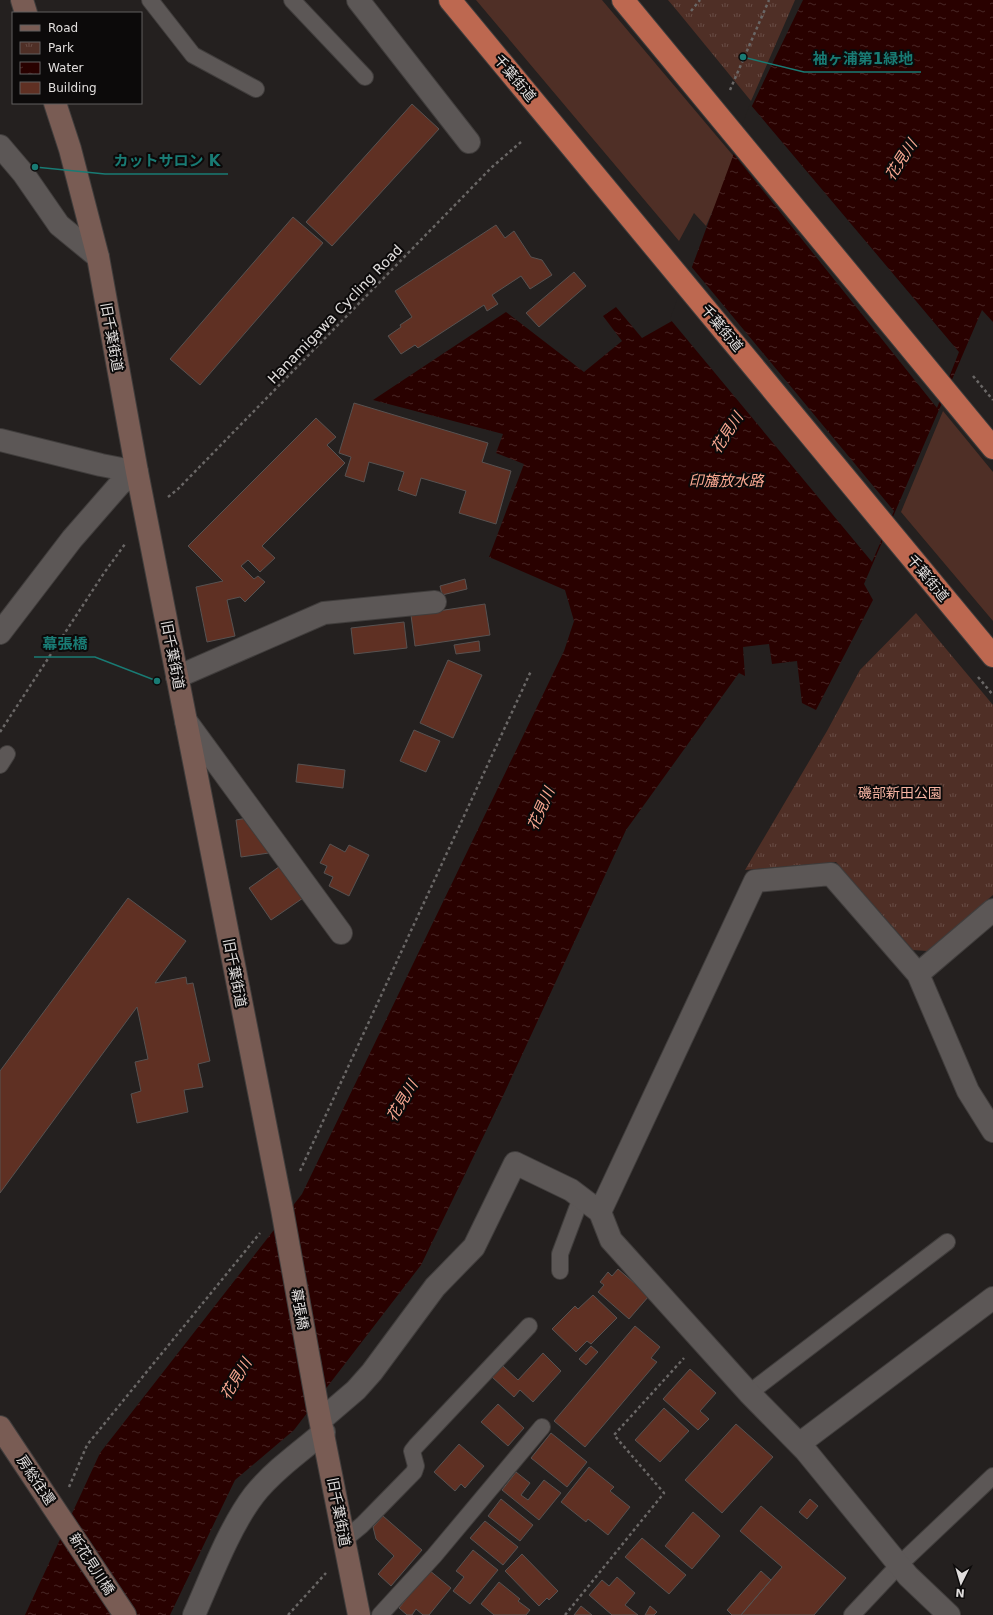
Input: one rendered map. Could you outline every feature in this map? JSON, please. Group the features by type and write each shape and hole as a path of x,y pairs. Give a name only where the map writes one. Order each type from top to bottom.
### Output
{"highway":[{"name":"千葉街道","path":"450,0 993,656"},
{"path":"622,0 993,448"}],"street":[{"path":"22,0 26,12"},
{"path":"358,0 469,142"},
{"name":"旧千葉街道","path":"55,104 70,149 98,256 137,472 282,1209"},
{"path":"0,146 23,173 59,225 98,256"},
{"path":"0,440 101,465 137,472"},
{"path":"0,633 72,539 120,484 137,472"},
{"path":"177,677 324,613 435,602"},
{"path":"186,721 341,933"},
{"path":"600,1212 755,881 831,874 918,974 968,1091 993,1131"},
{"path":"918,974 993,910"},
{"path":"194,1615 234,1529 254,1495 288,1461 321,1420 356,1390 372,1372 435,1287 474,1247 515,1163 571,1190 600,1212 611,1240 749,1393 799,1444 908,1576 949,1615"},
{"name":"幕張橋","path":"282,1209 321,1420"},
{"path":"799,1444 993,1298"},
{"name":"旧千葉街道","path":"321,1420 359,1615"},
{"name":"房総往還","path":"0,1427 58,1513"},
{"name":"新花見川橋","path":"58,1513 125,1615"}],"lane":[{"path":"150,0 193,55 256,89"},
{"path":"292,0 365,77"},
{"path":"560,1270 560,1254 582,1198"},
{"path":"749,1393 947,1242"},
{"path":"346,1545 362,1526 414,1472 416,1466 412,1456 412,1451 416,1446 530,1326"},
{"path":"380,1615 434,1556 542,1427"},
{"path":"852,1615 899,1565 993,1476"}],"path":[{"path":"691,11 700,0"},
{"path":"730,90 769,0"},
{"name":"Hanamigawa Cycling Road","path":"164,500 178,489 486,172 521,142"},
{"path":"973,376 993,400"},
{"path":"0,732 104,573 129,539"},
{"path":"299,1174 531,671"},
{"path":"58,1513 87,1445 265,1227 282,1209"},
{"path":"565,1615 664,1494 614,1436 701,1340"},
{"path":"288,1615 346,1545"}],"green space":[{"path":"476,0 602,0 736,159 706,226 694,213 679,241"},
{"path":"668,0 795,0 751,101 679,13"},
{"path":"943,411 993,472 993,621 901,512"},
{"name":"磯部新田公園","path":"916,613 993,705 993,895 927,951 913,950 836,862 745,870 827,731 860,670"}],"water":[{"name":"印旛放水路","path":"803,0 993,0 993,322 982,310 864,584 873,600 816,710 802,703 797,661 772,664 769,644 743,647 745,676 739,673 626,830 502,1098 421,1265 294,1430 235,1480 170,1615 25,1615 100,1453 302,1194 564,651 574,621 565,590 489,557 524,464 496,453 503,434 373,400 506,312 584,372 622,341 603,316 616,307 642,338 672,321 750,110"}],"pier":[{"path":"750,104 959,352 937,408 732,152"},
{"path":"690,265 894,511 872,562 670,319"}],"building":[{"path":"412,104 439,129 332,246 306,222"},
{"path":"293,217 323,243 200,385 170,359"},
{"path":"496,225 505,238 514,231 531,257 542,260 552,275 530,289 521,276 492,295 498,304 487,311 484,305 418,348 415,345 401,354 388,336 412,317 395,291"},
{"path":"574,272 586,286 539,327 526,313"},
{"path":"354,403 488,443 482,462 511,471 496,524 459,513 466,491 421,478 416,496 398,490 404,472 369,462 364,482 345,476 351,457 339,453"},
{"path":"316,418 336,437 327,445 345,463 262,546 275,558 260,572 248,560 241,566 254,579 258,576 265,582 245,602 240,597 227,600 235,636 207,642 196,587 223,581 188,546"},
{"path":"465,579 467,589 442,595 440,586"},
{"path":"485,604 490,635 415,646 411,615"},
{"path":"404,622 407,648 354,654 351,628"},
{"path":"479,641 480,651 456,654 454,645"},
{"path":"448,660 482,675 453,738 420,723"},
{"path":"414,730 440,741 426,772 400,761"},
{"path":"298,764 345,770 343,788 296,782"},
{"path":"253,817 276,852 241,857 236,820"},
{"path":"330,844 345,852 349,845 369,855 349,896 329,886 333,877 324,873 327,866 320,863"},
{"path":"283,864 306,896 271,920 249,888"},
{"path":"128,898 186,941 155,983 186,977 187,984 193,983 210,1061 198,1064 203,1087 184,1090 188,1112 137,1123 131,1094 141,1091 135,1062 148,1059 137,1007 0,1193 0,1071"},
{"path":"618,1269 649,1296 629,1319 598,1292 604,1285 600,1282 608,1272 612,1276"},
{"path":"593,1295 617,1318 591,1344 587,1341 576,1352 552,1329 575,1306 578,1309"},
{"path":"635,1326 660,1347 651,1358 657,1362 585,1447 554,1421"},
{"path":"591,1346 598,1352 586,1365 579,1359"},
{"path":"543,1353 561,1371 533,1402 520,1390 514,1397 492,1377 503,1366 518,1380"},
{"path":"690,1369 716,1393 700,1411 709,1419 698,1430 663,1399"},
{"path":"498,1404 524,1428 508,1446 481,1422"},
{"path":"664,1408 689,1431 660,1462 635,1440"},
{"path":"736,1424 773,1457 722,1513 685,1480"},
{"path":"551,1433 587,1462 567,1487 531,1458"},
{"path":"459,1444 484,1466 465,1488 461,1484 455,1491 434,1472"},
{"path":"589,1467 614,1487 610,1491 630,1507 608,1535 588,1519 586,1522 561,1502"},
{"path":"516,1472 530,1483 521,1495 528,1500 544,1480 561,1493 539,1520 502,1490"},
{"path":"501,1499 533,1525 520,1541 488,1516"},
{"path":"810,1499 818,1506 807,1519 799,1512"},
{"path":"761,1506 846,1578 814,1615 741,1615 782,1567 740,1531"},
{"path":"693,1512 720,1536 692,1569 665,1546"},
{"path":"383,1516 422,1550 391,1586 378,1574 394,1556 376,1539 373,1527"},
{"path":"485,1521 518,1547 503,1565 470,1538"},
{"path":"642,1538 686,1575 669,1594 625,1557"},
{"path":"473,1550 498,1570 470,1604 453,1591 464,1577 456,1571"},
{"path":"522,1554 558,1591 549,1600 547,1598 539,1606 505,1571"},
{"path":"429,1570 451,1588 429,1615 423,1615 416,1609 412,1615 407,1615 399,1608"},
{"path":"761,1571 771,1580 741,1615 732,1615 727,1610"},
{"path":"617,1577 635,1593 625,1605 638,1615 612,1615 589,1595 602,1580 609,1586"},
{"path":"499,1582 520,1599 518,1601 530,1610 526,1615 494,1615 481,1604"},
{"path":"581,1606 592,1615 574,1615"},
{"path":"650,1606 657,1612 654,1615 645,1615"}],"place":[{"name":"袖ヶ浦第1緑地","path":"743,57"},
{"name":"カットサロン K","path":"35,167"},
{"name":"幕張橋","path":"157,681"}],"water label":[{"name":"花見川","path":"901,160"},
{"name":"花見川","path":"727,433"},
{"name":"花見川","path":"541,809"},
{"name":"花見川","path":"402,1101"},
{"name":"花見川","path":"236,1379"}]}
